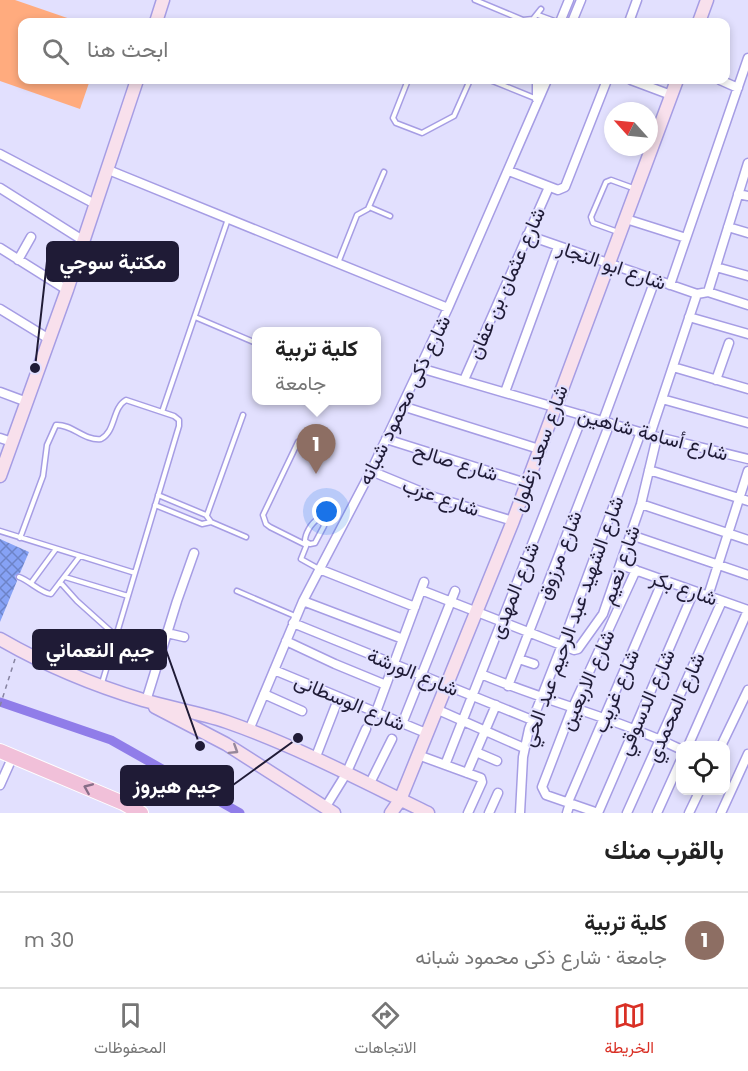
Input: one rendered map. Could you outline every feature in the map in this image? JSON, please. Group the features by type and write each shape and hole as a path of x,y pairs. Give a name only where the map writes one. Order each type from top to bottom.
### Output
{"main road":[{"path":"7,754 123,803 141,813"}],"street":[{"path":"157,18 164,0"},
{"path":"560,18 568,0"},
{"path":"574,18 581,0"},
{"path":"630,18 637,0"},
{"path":"700,18 707,0"},
{"path":"670,285 748,58"},
{"path":"0,476 6,440 27,402 136,84"},
{"name":"شارع ذكى محمود شبانه","path":"537,84 537,100"},
{"name":"شارع ذكى محمود شبانه","path":"249,730 303,601 371,471 448,308 545,84"},
{"path":"509,171 558,190 565,187 605,84"},
{"path":"642,84 671,95"},
{"name":"شارع سعد زغلول","path":"391,813 400,800 513,521 675,84"},
{"path":"729,84 738,88"},
{"path":"0,154 95,204"},
{"path":"708,292 748,163"},
{"path":"106,169 448,308"},
{"name":"شارع عثمان بن عفان","path":"464,380 549,187"},
{"path":"0,188 84,240"},
{"path":"738,194 748,196"},
{"path":"626,219 686,238"},
{"path":"728,227 748,233"},
{"name":"شارع ابو النجار","path":"527,236 697,294"},
{"path":"18,260 31,237"},
{"path":"505,392 558,247"},
{"path":"0,248 67,290"},
{"path":"716,267 748,276"},
{"name":"شارع مرزوق","path":"508,686 606,422 655,280"},
{"path":"653,436 662,399 697,294 708,292 748,305"},
{"path":"0,309 49,339"},
{"path":"689,317 748,334"},
{"path":"716,380 729,343"},
{"path":"673,367 748,389"},
{"name":"شارع أسامة شاهين","path":"420,368 653,436 748,459"},
{"path":"0,392 27,402"},
{"path":"662,399 748,423"},
{"path":"402,406 539,449"},
{"name":"شارع المهدى","path":"445,765 583,415"},
{"name":"شارع الشهيد عبد الرحيم عبد الحي","path":"520,813 524,748 532,720 641,432"},
{"name":"شارع نعيم","path":"562,645 574,650 578,649 603,614 640,504 649,470 653,436"},
{"name":"شارع صالح","path":"386,439 526,483"},
{"path":"649,470 744,500"},
{"name":"شارع عزب","path":"371,471 427,495 513,521"},
{"path":"708,596 728,533 744,500 748,471"},
{"path":"640,504 748,540"},
{"path":"631,535 748,575"},
{"path":"146,701 194,553"},
{"name":"شارع بكر","path":"621,565 748,610"},
{"path":"319,569 415,607"},
{"name":"شارع الاربعين","path":"569,803 546,795 543,784 572,709 636,570"},
{"name":"شارع غريب","path":"567,813 604,718 663,580"},
{"path":"376,712 423,586 451,602 562,645"},
{"path":"402,724 455,591"},
{"name":"شارع الدسوقي","path":"598,813 694,591"},
{"path":"303,601 403,639"},
{"name":"شارع المحمدي","path":"627,813 722,601"},
{"path":"690,741 748,610"},
{"name":"شارع الورشة","path":"295,620 394,664 532,720"},
{"path":"167,633 184,638"},
{"path":"0,639 52,666 101,686 146,701 199,713 249,730 428,813"},
{"path":"286,641 386,685"},
{"path":"519,659 534,664"},
{"name":"شارع الوسطانى","path":"274,670 426,733"},
{"path":"481,675 572,709 636,729 676,747"},
{"path":"724,741 748,690"},
{"path":"264,694 302,711"},
{"path":"315,759 339,697"},
{"path":"146,701 162,712 226,744 330,811 366,729"},
{"path":"467,773 496,705"},
{"path":"436,710 524,748"},
{"path":"369,785 392,739"},
{"path":"476,752 497,761"},
{"path":"0,786 7,754"},
{"path":"721,813 748,754"},
{"path":"418,755 482,779 468,813"},
{"path":"657,813 676,773"},
{"path":"489,813 498,793"},
{"path":"689,813 698,795"},
{"path":"569,803 586,811 598,813"}],"lane":[{"path":"475,0 518,18"},
{"path":"534,18 541,9"},
{"path":"538,15 547,18"},
{"path":"406,84 393,118 396,123 422,133 454,116 468,84"},
{"path":"499,84 537,100"},
{"path":"338,263 357,215 369,207 384,172"},
{"path":"621,233 593,223 591,217 608,180 637,189"},
{"path":"369,207 390,216"},
{"path":"162,412 229,218"},
{"path":"195,317 252,341"},
{"path":"20,538 43,476 47,445 56,424 63,424 95,440 106,436 120,405 126,400 177,417 180,423 101,686"},
{"path":"207,515 243,416"},
{"path":"297,442 263,515 266,524 270,527 306,544 316,541 324,526 320,520 315,520 306,535 306,544 301,559 319,569"},
{"path":"158,495 207,515 211,522"},
{"path":"155,505 202,524 211,522 246,537"},
{"path":"0,531 135,573"},
{"path":"31,583 56,549"},
{"path":"19,577 49,594 80,556"},
{"path":"65,577 128,596"},
{"path":"60,582 76,602 116,636"},
{"path":"237,591 295,620"}],"path":[{"path":"0,706 16,656"}],"shaded area":[{"path":"0,0 15,0 67,18 18,18 18,84 89,84 80,109 0,81"}],"building":[{"path":"0,539 29,552 20,573 15,576 17,581 0,622"}],"waterway":[{"path":"0,702 111,740 240,813"}],"place":[{"name":"مكتبة سوجي","path":"35,368"},
{"name":"كلية تربية","path":"316,474"},
{"name":"جيم هيروز","path":"298,738"},
{"name":"جيم النعماني","path":"200,746"}]}
